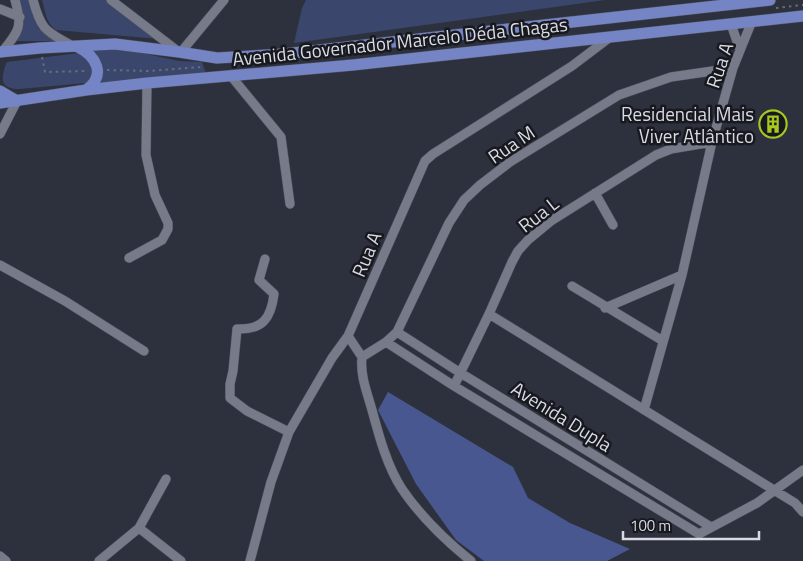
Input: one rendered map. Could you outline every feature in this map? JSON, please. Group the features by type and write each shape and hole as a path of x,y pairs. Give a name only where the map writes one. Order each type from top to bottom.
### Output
{"main road":[{"name":"Avenida Governador Marcelo Déda Chagas","path":"1,53 40,48 125,44 217,58 284,54 770,0"},
{"name":"Avenida Governador Marcelo Déda Chagas","path":"0,103 147,83 609,38 803,16"},
{"path":"76,47 91,56 96,62 98,70 92,86 86,90"},
{"path":"0,91 17,100"}],"street":[{"path":"33,0 42,26 51,34 76,47"},
{"path":"111,0 180,52 217,2"},
{"path":"1,53 15,36 19,27 20,17 14,1"},
{"path":"1,11 20,17"},
{"name":"Rua A","path":"644,410 682,275 712,142 733,68 752,21"},
{"path":"731,24 740,50"},
{"name":"Rua A","path":"250,561 271,482 289,432 332,358 348,336 425,161 433,154 572,66 609,38"},
{"name":"Rua M","path":"362,357 386,342 397,332 449,223 461,204 480,185 510,162 619,95 671,77 733,68"},
{"path":"231,76 281,137 290,204"},
{"path":"129,258 162,240 168,229 168,223 155,196 146,156 147,83"},
{"path":"0,134 17,100"},
{"name":"Rua L","path":"454,386 512,262 523,246 551,221 662,152 712,142"},
{"path":"595,193 614,225"},
{"path":"265,259 259,280 274,294 272,309 261,324 250,329 237,329 230,398 247,411 289,432"},
{"path":"0,265 65,301 144,351"},
{"path":"605,308 682,275"},
{"path":"572,286 605,308 663,341"},
{"path":"489,314 795,503 803,512"},
{"name":"Avenida Dupla","path":"386,342 454,386 699,534 711,527 397,332"},
{"path":"348,336 362,357 362,374 377,429 392,470 402,488 435,529 472,561"},
{"path":"711,527 750,507 803,470"},
{"path":"99,561 139,528 166,479"},
{"path":"139,528 181,561"},
{"path":"0,556 6,561"}],"shaded area":[{"path":"19,0 30,0 39,29 60,41 15,41 24,21"},
{"path":"42,0 106,0 159,39 56,30 48,20"},
{"path":"306,0 605,0 294,43 302,8"},
{"path":"128,50 179,61 202,62 206,74 100,83 102,69 91,51"},
{"path":"79,53 91,63 94,74 86,83 19,89 8,87 3,82 3,73 7,62"},
{"path":"388,392 513,467 528,498 570,523 630,549 607,561 484,561 456,540 416,484 378,410"}],"place":[{"name":"Residencial Mais Viver Atlântico","path":"773,124"}]}
